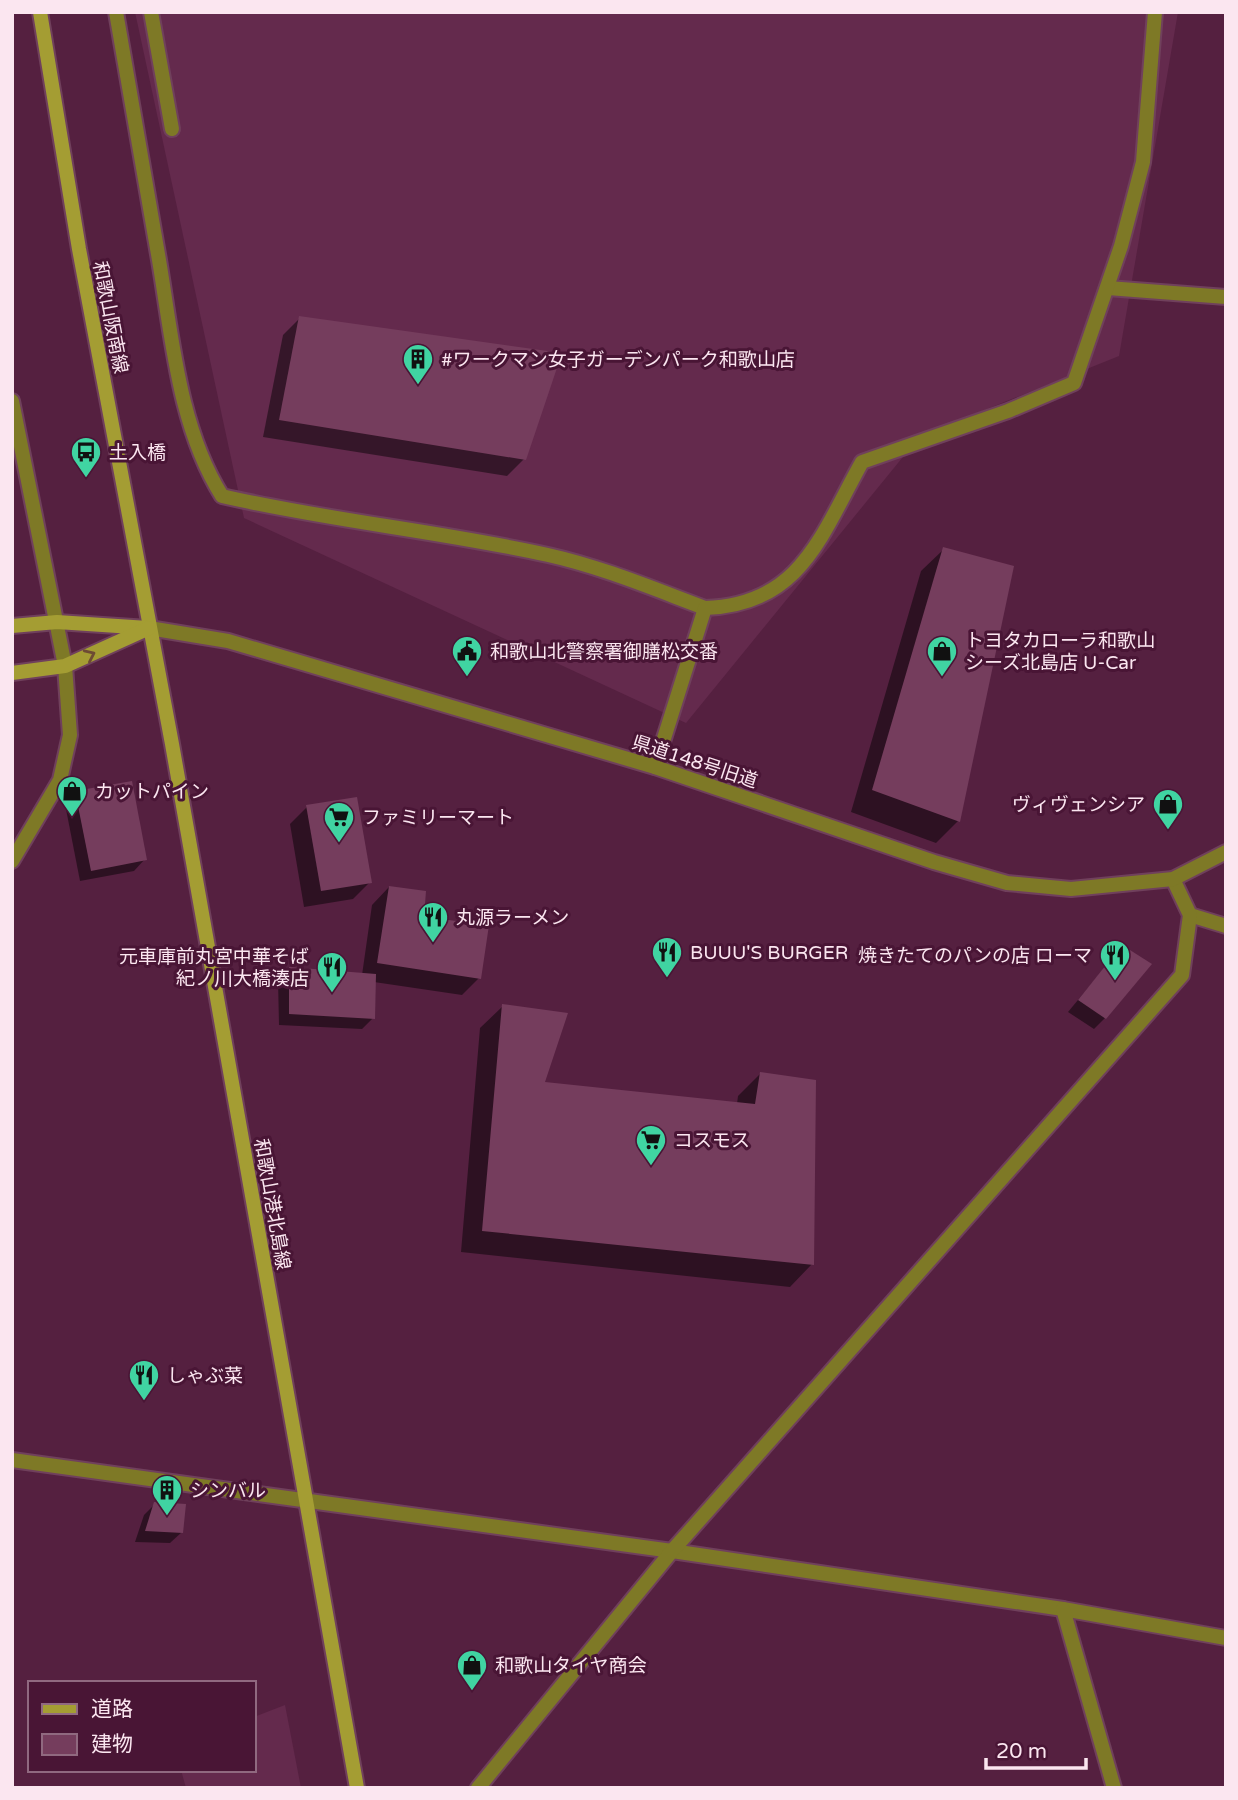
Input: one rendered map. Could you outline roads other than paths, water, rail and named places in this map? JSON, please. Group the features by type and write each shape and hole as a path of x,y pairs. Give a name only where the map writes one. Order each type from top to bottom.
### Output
{"main road":[{"name":"和歌山阪南線","path":"40,12 79,249 149,628"},
{"path":"19,626 57,622 149,628"},
{"path":"20,673 65,666 149,628"},
{"name":"和歌山港北島線","path":"149,628 357,1788"}],"street":[{"path":"116,12 172,343 187,409 211,478 222,496 287,511 549,555 601,570 705,608 732,607 763,596 801,569 862,462 1008,411 1074,383 1108,288 1143,162 1155,12"},
{"path":"151,12 172,128"},
{"path":"1108,288 1226,297"},
{"path":"12,401 65,666 70,735 60,780 12,861"},
{"path":"655,767 705,608"},
{"name":"県道148号旧道","path":"149,628 228,641 655,767 934,862 1007,883 1071,889 1173,879 1226,852"},
{"path":"478,1788 672,1551 1182,975 1190,915 1173,879"},
{"path":"1190,915 1226,926"},
{"path":"12,1460 672,1551 1063,1609 1226,1638"},
{"path":"1063,1609 1114,1788"}],"place":[{"name":"#ワークマン女子ガーデンパーク和歌山店","path":"418,386"},
{"name":"土入橋","path":"86,479"},
{"name":"和歌山北警察署御膳松交番","path":"467,678"},
{"name":"トヨタカローラ和歌山 シーズ北島店 U-Car","path":"942,678"},
{"name":"カットパイン","path":"72,818"},
{"name":"ヴィヴェンシア","path":"1168,831"},
{"name":"ファミリーマート","path":"339,844"},
{"name":"丸源ラーメン","path":"433,944"},
{"name":"BUUU'S BURGER","path":"667,979"},
{"name":"焼きたてのパンの店 ローマ","path":"1115,982"},
{"name":"元車庫前丸宮中華そば 紀ノ川大橋湊店","path":"332,994"},
{"name":"コスモス","path":"651,1167"},
{"name":"しゃぶ菜","path":"144,1402"},
{"name":"シンバル","path":"167,1517"},
{"name":"和歌山タイヤ商会","path":"472,1692"}]}
